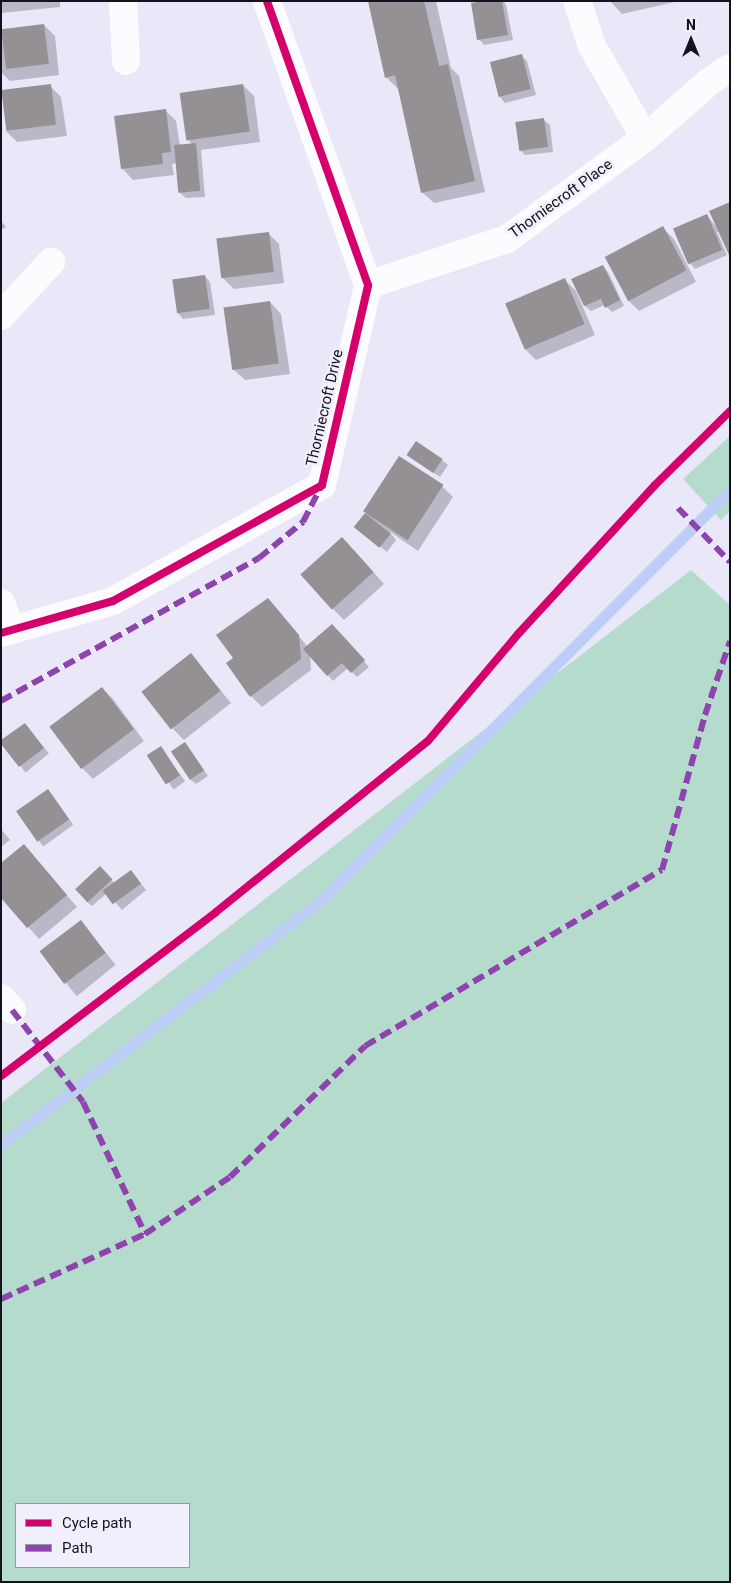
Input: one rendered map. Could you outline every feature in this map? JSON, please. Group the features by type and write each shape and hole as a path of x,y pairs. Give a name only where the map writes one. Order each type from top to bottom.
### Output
{"street":[{"path":"123,1 126,61"},
{"path":"267,1 368,285"},
{"path":"577,1 592,46 645,138"},
{"name":"Thorniecroft Place","path":"368,285 507,239 645,138 710,81 730,68"},
{"path":"1,316 51,262"},
{"name":"Thorniecroft Drive","path":"7,632 113,601 322,485 368,285"},
{"path":"1,603 7,632"}],"green space":[{"path":"730,436 730,511 721,520 683,479"},
{"path":"691,570 730,605 730,1582 1,1582 1,1103"}],"building":[{"path":"368,1 424,1 439,66 448,64 475,181 421,193 395,75 385,78"},
{"path":"502,1 508,35 477,40 471,3"},
{"path":"44,24 49,64 6,69 1,29"},
{"path":"522,54 531,89 499,97 490,62"},
{"path":"51,84 56,125 6,131 1,90"},
{"path":"243,84 250,132 186,140 180,93"},
{"path":"166,109 171,152 162,153 163,164 121,169 114,116"},
{"path":"544,118 548,147 519,151 515,122"},
{"path":"196,143 200,191 178,193 174,145"},
{"path":"730,202 730,257 709,211"},
{"path":"707,214 722,250 688,264 673,228"},
{"path":"663,226 686,270 628,301 605,257"},
{"path":"269,232 274,272 221,278 216,238"},
{"path":"603,265 620,300 605,308 601,299 584,306 571,279"},
{"path":"205,275 210,309 177,313 172,280"},
{"path":"565,278 585,324 525,349 505,303"},
{"path":"270,301 279,363 232,370 223,308"},
{"path":"416,441 443,459 433,473 406,455"},
{"path":"399,456 443,485 408,540 363,511"},
{"path":"365,513 391,534 379,548 354,527"},
{"path":"342,537 373,572 332,609 300,574"},
{"path":"268,598 299,635 301,659 250,697 226,663 233,658 216,635"},
{"path":"332,624 365,660 351,673 342,663 327,676 303,649"},
{"path":"191,653 221,691 171,730 141,692"},
{"path":"102,687 134,729 81,769 49,727"},
{"path":"25,723 44,748 19,767 1,744 1,740"},
{"path":"185,742 204,770 190,780 171,752"},
{"path":"161,746 180,775 166,785 147,755"},
{"path":"48,789 69,819 37,842 16,811"},
{"path":"24,844 67,895 27,928 1,898 1,863"},
{"path":"100,866 112,879 87,902 75,889"},
{"path":"131,870 141,884 113,904 103,891"},
{"path":"81,920 106,953 64,984 39,951"}],"waterway":[{"path":"1,1145 324,898 730,490"}],"marked path":[{"path":"1,701 259,558 303,522 320,488"},
{"path":"678,508 730,562"},
{"path":"1,1299 145,1234 230,1177 365,1046 662,870 705,715 730,641"},
{"path":"12,1010 83,1102 145,1234"}],"cycle path":[{"path":"1,633 113,601 322,485 368,285 267,1"},
{"path":"1,1076 216,912 428,741 519,633 655,485 730,411"}]}
